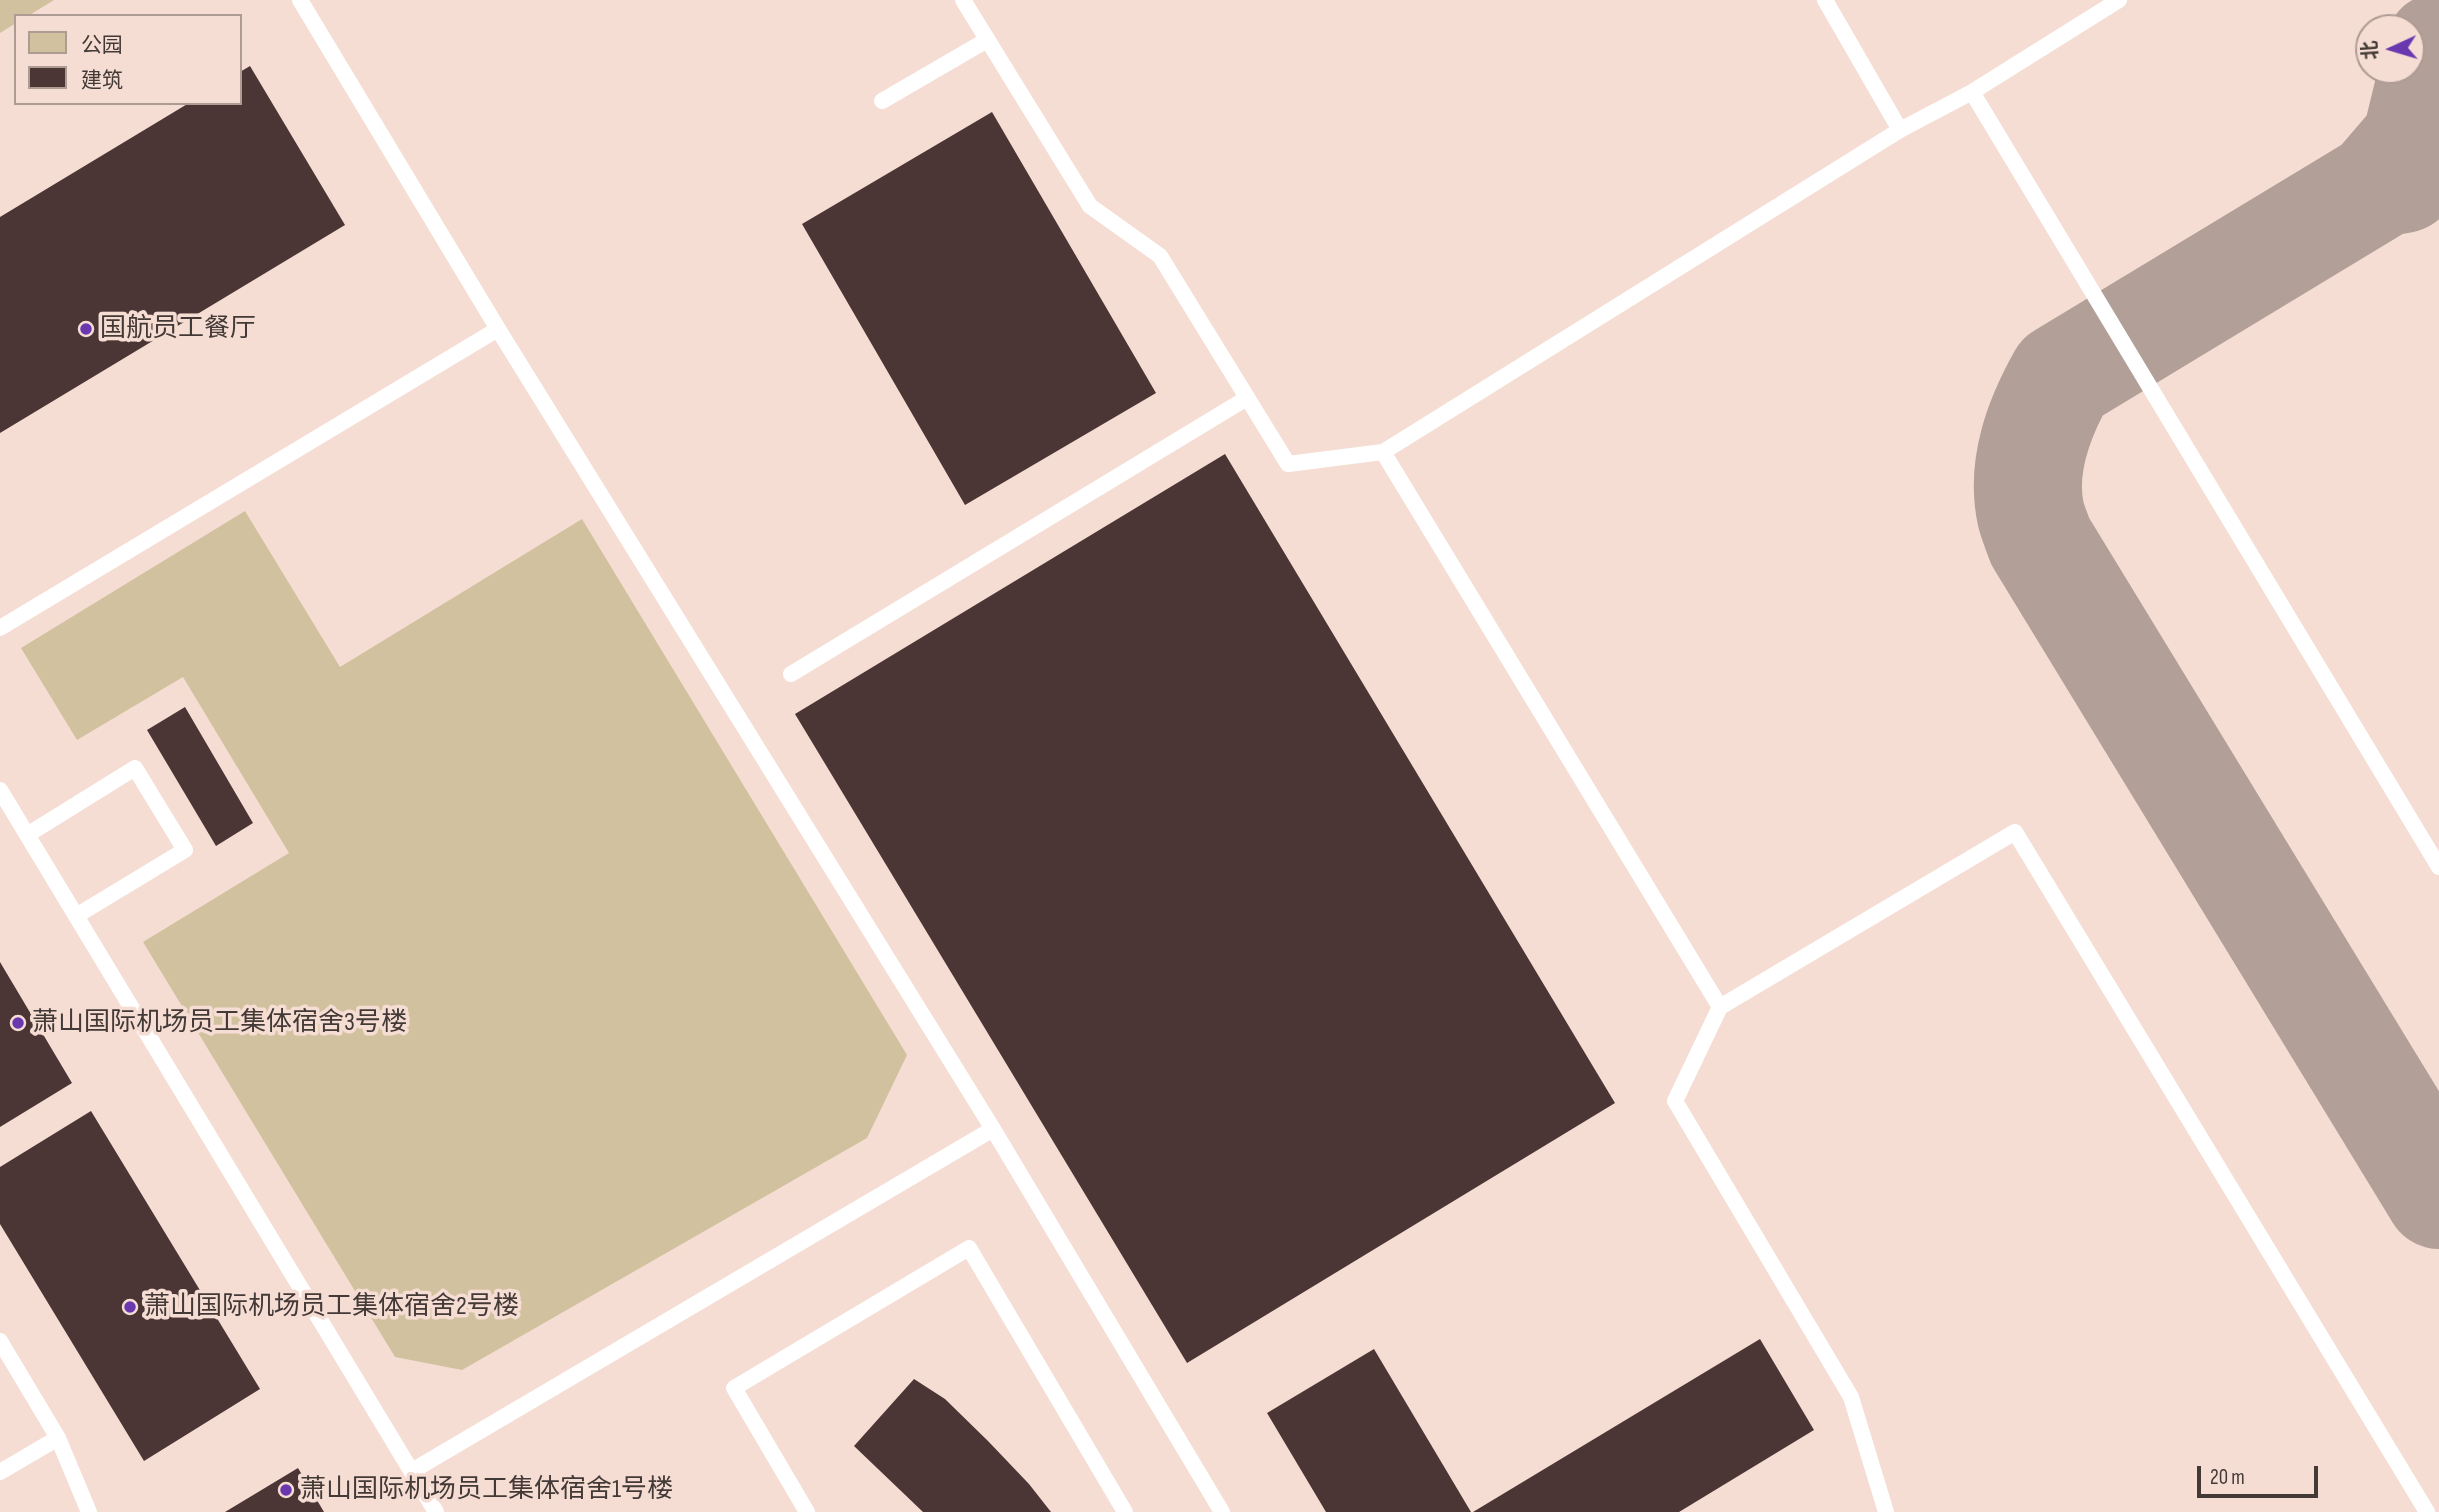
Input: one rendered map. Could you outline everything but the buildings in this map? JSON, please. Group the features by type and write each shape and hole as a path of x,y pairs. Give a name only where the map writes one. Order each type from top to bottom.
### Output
{"lane":[{"path":"300,0 498,328 993,1129 1222,1512"},
{"path":"964,0 1090,206 1160,256 1287,464 1383,452 1900,130 1972,92 2119,0"},
{"path":"1825,0 1900,130"},
{"path":"882,102 987,40"},
{"path":"1972,92 2439,867"},
{"path":"0,628 498,328"},
{"path":"790,674 1247,398"},
{"path":"1383,452 1720,1007"},
{"path":"27,835 135,768 185,850 76,916"},
{"path":"0,790 436,1512"},
{"path":"1886,1512 1851,1397 1675,1101 1720,1007 2015,832 2427,1512"},
{"path":"412,1471 993,1129"},
{"path":"807,1512 734,1388 969,1248 1125,1512"},
{"path":"0,1341 58,1438 89,1512"},
{"path":"0,1472 58,1438"}],"green space":[{"path":"0,0 54,0 31,14 14,14 14,24 0,33"},
{"path":"245,511 340,667 582,519 907,1055 867,1138 462,1370 395,1357 143,942 289,853 183,677 77,740 21,648"}],"taxiway":[{"path":"2403,179 2380,183 2416,141 2439,47"},
{"path":"2439,149 2062,377 2039,426 2028,479 2031,515 2040,541 2439,1195"}],"place":[{"name":"国航员工餐厅","path":"86,329"},
{"name":"萧山国际机场员工集体宿舍3号楼","path":"18,1023"},
{"name":"萧山国际机场员工集体宿舍2号楼","path":"130,1307"},
{"name":"萧山国际机场员工集体宿舍1号楼","path":"286,1490"}]}
